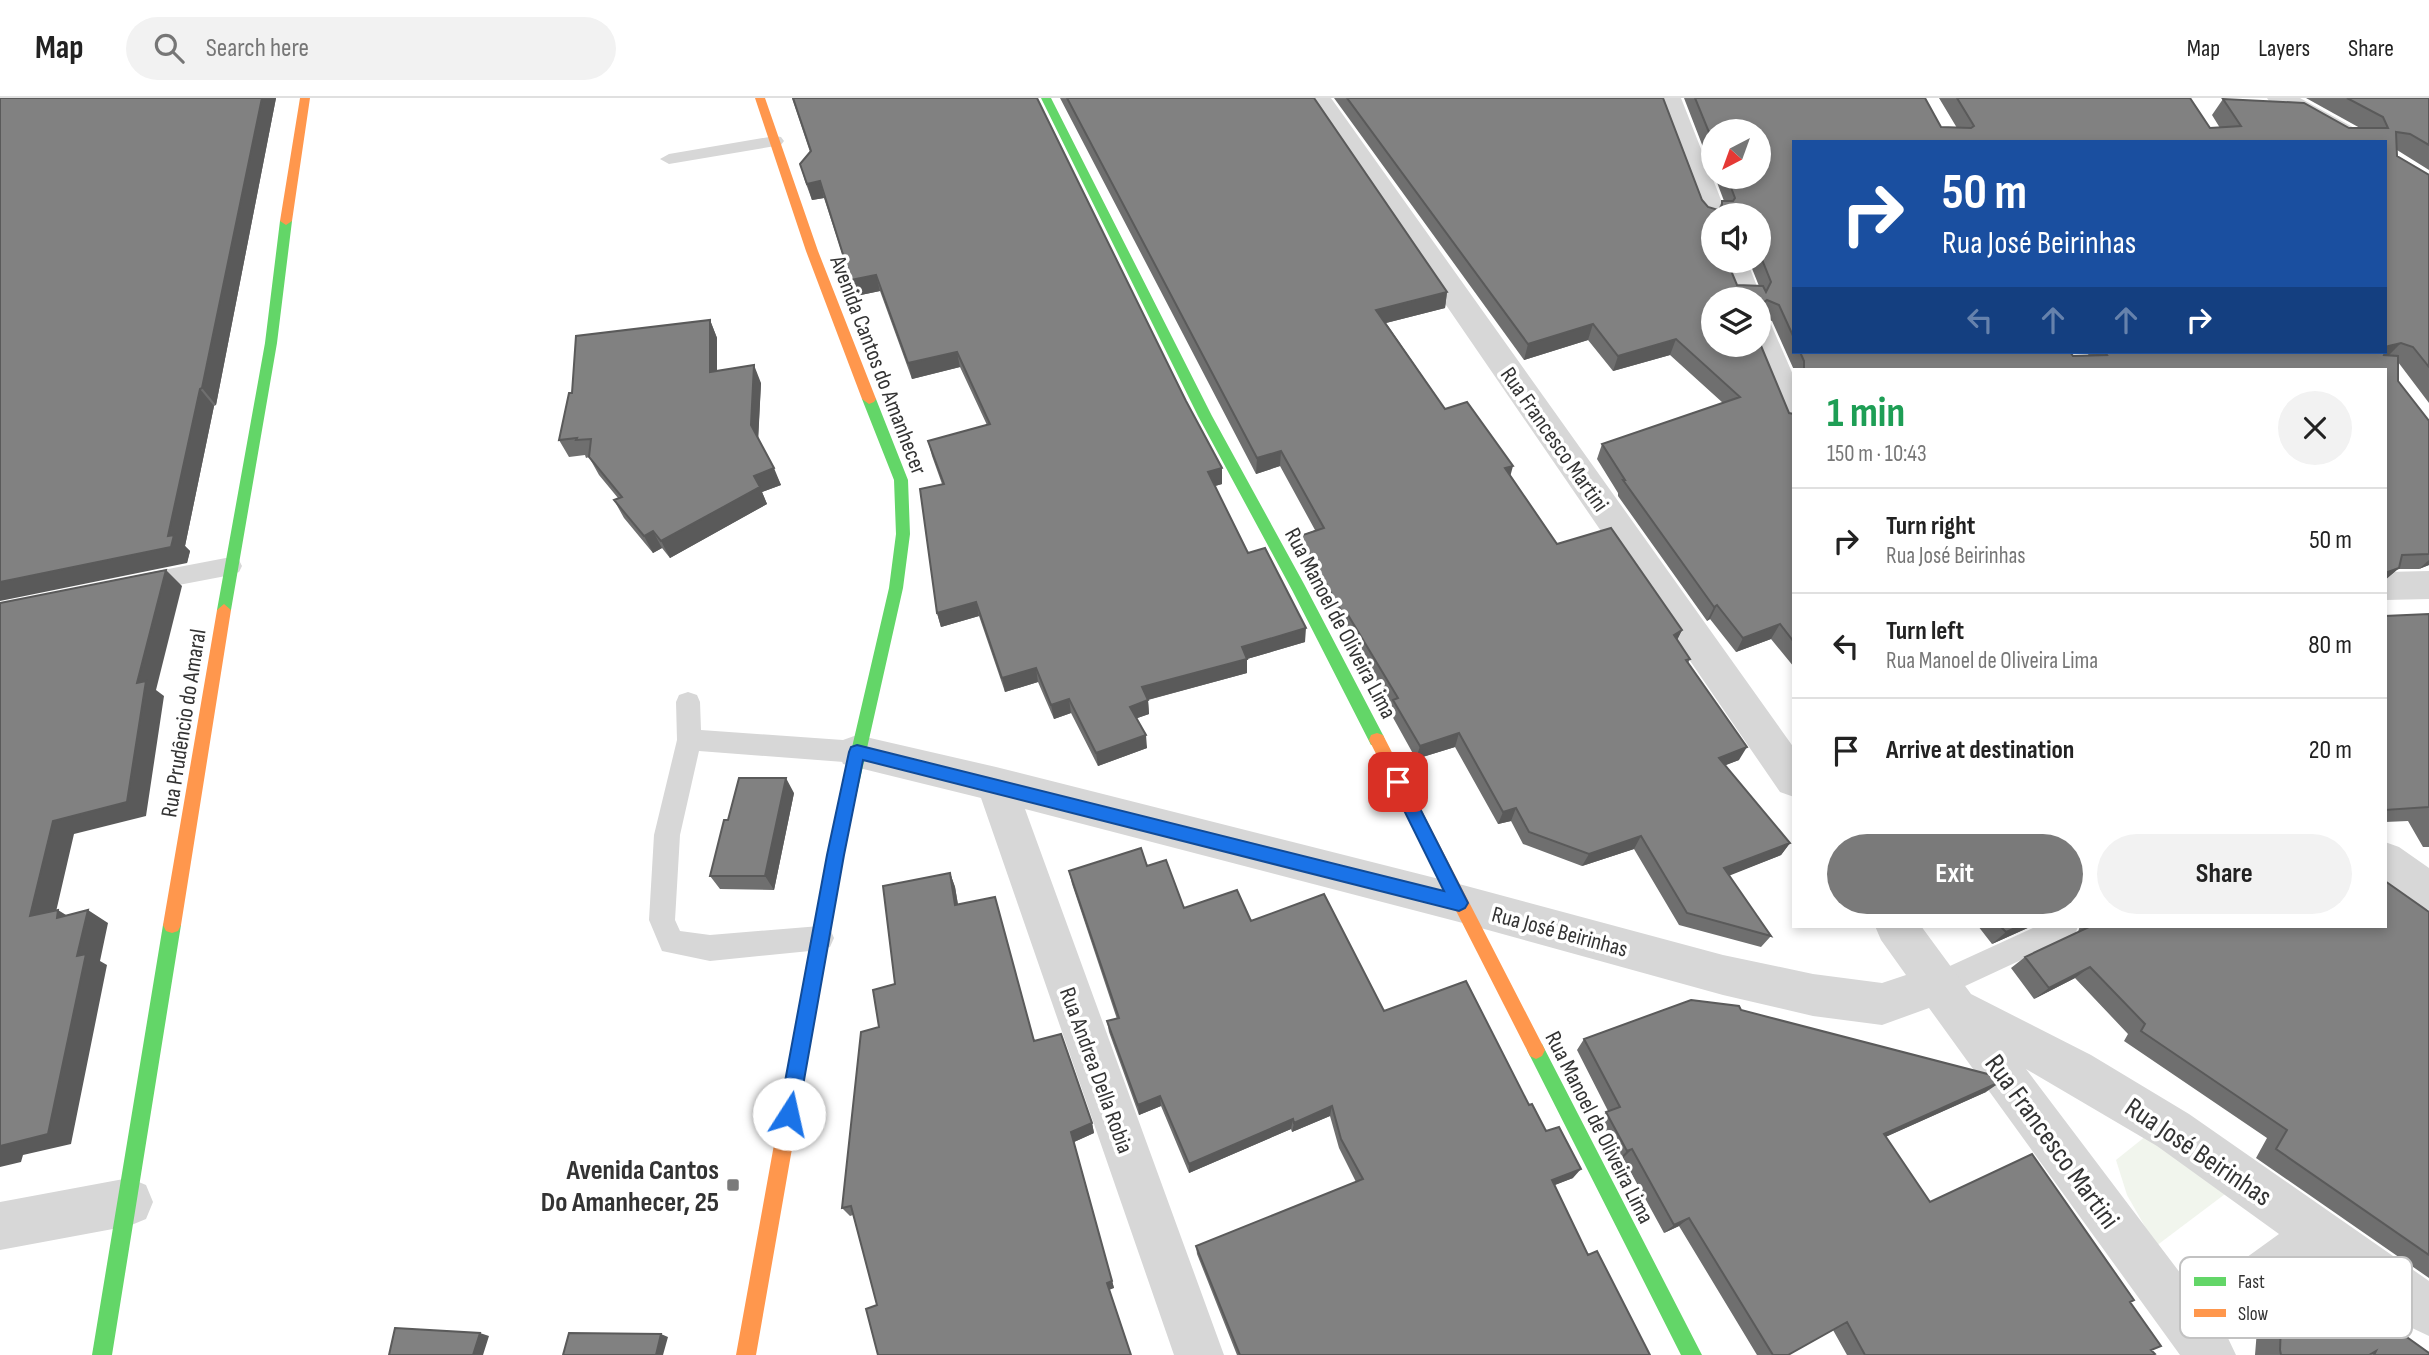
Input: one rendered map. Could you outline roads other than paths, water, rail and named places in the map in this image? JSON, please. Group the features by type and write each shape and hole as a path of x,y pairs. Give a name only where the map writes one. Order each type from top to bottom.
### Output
{"street":[{"name":"Rua Prudêncio do Amaral","path":"102,1355 231,566 271,343 295,152 305,98"},
{"name":"Avenida Cantos do Amanhecer","path":"746,1355 820,937 857,752 904,548 901,480 812,251 760,98"},
{"name":"Rua Manoel de Oliveira Lima","path":"1046,98 1205,415 1299,588 1692,1355"},
{"name":"Rua Francesco Martini","path":"1317,98 1792,777"},
{"path":"1668,98 1708,203"},
{"path":"2280,98 2322,118 2357,140"},
{"path":"1770,357 1792,413"},
{"path":"2387,586 2429,586"},
{"name":"Rua José Beirinhas","path":"857,752 1459,903 1723,975 1813,995 1882,1004 1948,997 2173,1129 2353,1257"},
{"name":"Rua Andrea Della Robia","path":"996,785 1199,1355"},
{"path":"2387,861 2429,891"},
{"name":"Rua Francesco Martini","path":"1897,928 2020,1099 2180,1313"},
{"path":"0,1226 129,1202"},
{"path":"2287,1257 2321,1234"},
{"name":"Rua José Beirinhas","path":"2412,1299 2429,1311"}],"lane":[{"path":"669,159 775,141"},
{"path":"122,587 231,566"},
{"path":"688,702 689,740 667,835 662,920 672,942 710,948 820,937"},
{"path":"689,740 857,752"},
{"path":"1948,997 2062,928"}],"place":[{"name":"Avenida Cantos Do Amanhecer, 25","path":"733,1185"}]}
